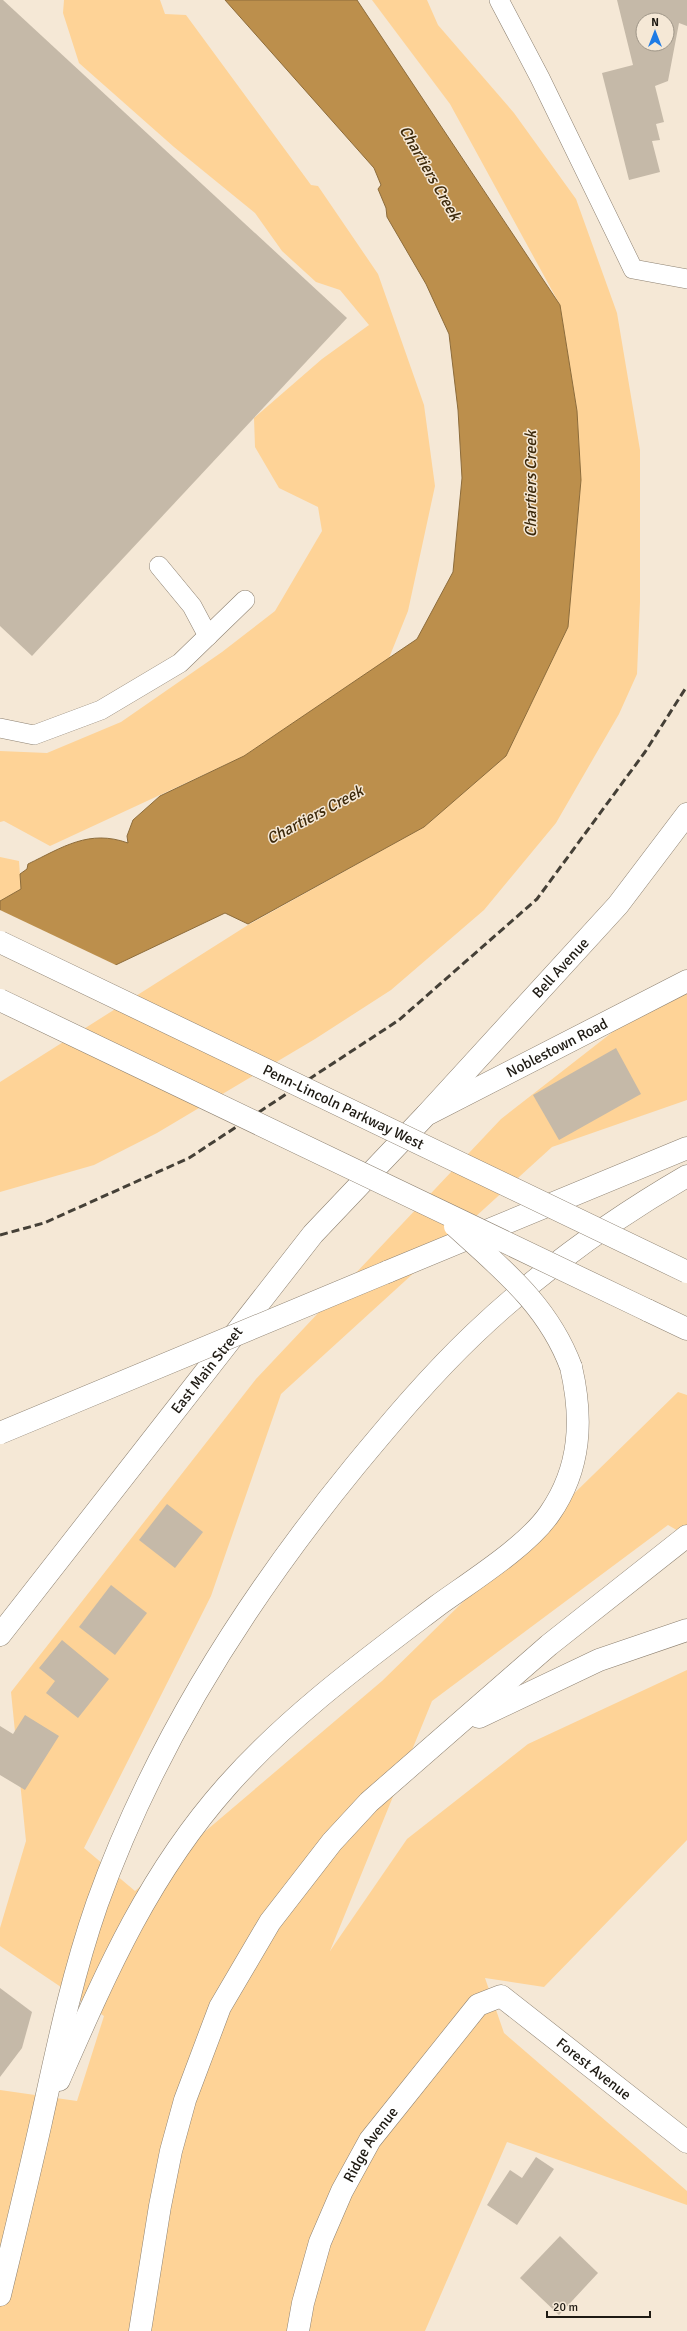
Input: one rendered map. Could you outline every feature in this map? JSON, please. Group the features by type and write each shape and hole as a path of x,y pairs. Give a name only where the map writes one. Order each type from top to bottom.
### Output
{"main road":[{"name":"Bell Avenue","path":"426,1115 618,905 687,814"},
{"name":"Penn-Lincoln Parkway West","path":"0,942 687,1272"},
{"name":"Noblestown Road","path":"426,1115 687,981"},
{"path":"0,1000 687,1329"},
{"name":"East Main Street","path":"0,1635 313,1234 426,1115"},
{"path":"0,1433 687,1148"},
{"path":"0,2295 41,2121 59,2035 76,1968 97,1904 124,1837 188,1708 266,1583 320,1509 424,1385 474,1334 519,1294 567,1256 616,1221 687,1176"},
{"path":"41,2121 104,1978 132,1921 163,1869 208,1809 273,1737 316,1699 363,1661 514,1548 549,1514 570,1474 578,1444 577,1399 571,1367 563,1345 535,1303 516,1282 438,1210"},
{"path":"140,2331 171,2151 184,2100 220,2007 270,1922 332,1842 369,1802 455,1729 549,1645 687,1536"},
{"path":"455,1729 599,1660 687,1630"},
{"name":"Forest Avenue","path":"501,1996 687,2142"},
{"name":"Ridge Avenue","path":"298,2331 303,2303 320,2242 342,2191 370,2140 478,2005 501,1996"}],"lane":[{"path":"499,0 540,78 633,269 687,279"},
{"path":"159,566 192,606 208,636"},
{"path":"0,728 34,735 101,710 180,662 245,600"}],"shaded area":[{"path":"64,0 160,0 165,14 186,15 311,185 318,186 378,274 424,405 435,486 408,611 389,658 244,756 50,846 4,821 0,822 0,751 47,753 121,722 222,652 275,611 322,531 318,507 279,488 255,447 254,418 322,359 369,325 340,290 316,282 282,251 255,213 174,147 79,63 63,13"},
{"path":"372,0 427,0 438,25 514,113 576,199 617,313 640,450 640,602 637,674 619,714 556,823 484,910 391,990 315,1039 157,1133 94,1165 0,1192 0,1082 248,925 424,827 506,756 568,627 581,480 577,411 560,305 450,104"},
{"path":"0,857 19,861 21,889 0,901"},
{"path":"687,974 687,1100 552,1147 281,1394 211,1596 84,1848 135,1891 382,1681 678,1392 687,1395 687,1536 668,1525 432,1701 330,1951 407,1839 528,1744 687,1670 687,1840 544,1987 485,1978 504,2033 687,2191 687,2205 507,2142 425,2331 0,2331 0,2090 77,2101 104,2016 0,1946 0,1928 26,1841 11,1692 256,1379 501,1119"}],"water":[{"name":"Chartiers Creek","path":"225,0 357,0 560,305 577,411 581,480 568,627 506,756 424,827 248,924 225,913 0,1020 0,901 21,889 20,874 27,869 28,864 65,846 88,839 114,839 128,843 127,836 133,820 160,796 244,756 417,639 453,572 462,478 458,410 449,334 426,284 387,217 386,208 378,189 381,185 374,168"}],"pier":[{"path":"0,910 118,966 0,1022"}],"building":[{"path":"0,0 3,0 347,318 32,656 0,626"},
{"path":"617,0 687,0 687,26 679,23 675,44 675,12 635,12 635,52 674,52 668,81 655,86 664,122 656,124 660,140 652,141 660,172 629,180 602,73 633,65"},
{"path":"616,1048 641,1094 559,1140 533,1095"},
{"path":"167,1504 203,1532 175,1568 139,1540"},
{"path":"111,1585 147,1613 115,1655 79,1627"},
{"path":"62,1640 109,1679 78,1718 46,1693 55,1681 39,1668"},
{"path":"25,1715 59,1736 25,1790 0,1775 0,1726 13,1734"},
{"path":"0,1988 32,2012 22,2048 0,2077"},
{"path":"536,2157 554,2169 517,2225 487,2205 510,2170 522,2178"},
{"path":"560,2236 598,2273 559,2315 520,2278"}],"railway":[{"path":"0,1235 44,1223 189,1158 399,1020 537,899 645,752 687,686"}]}
